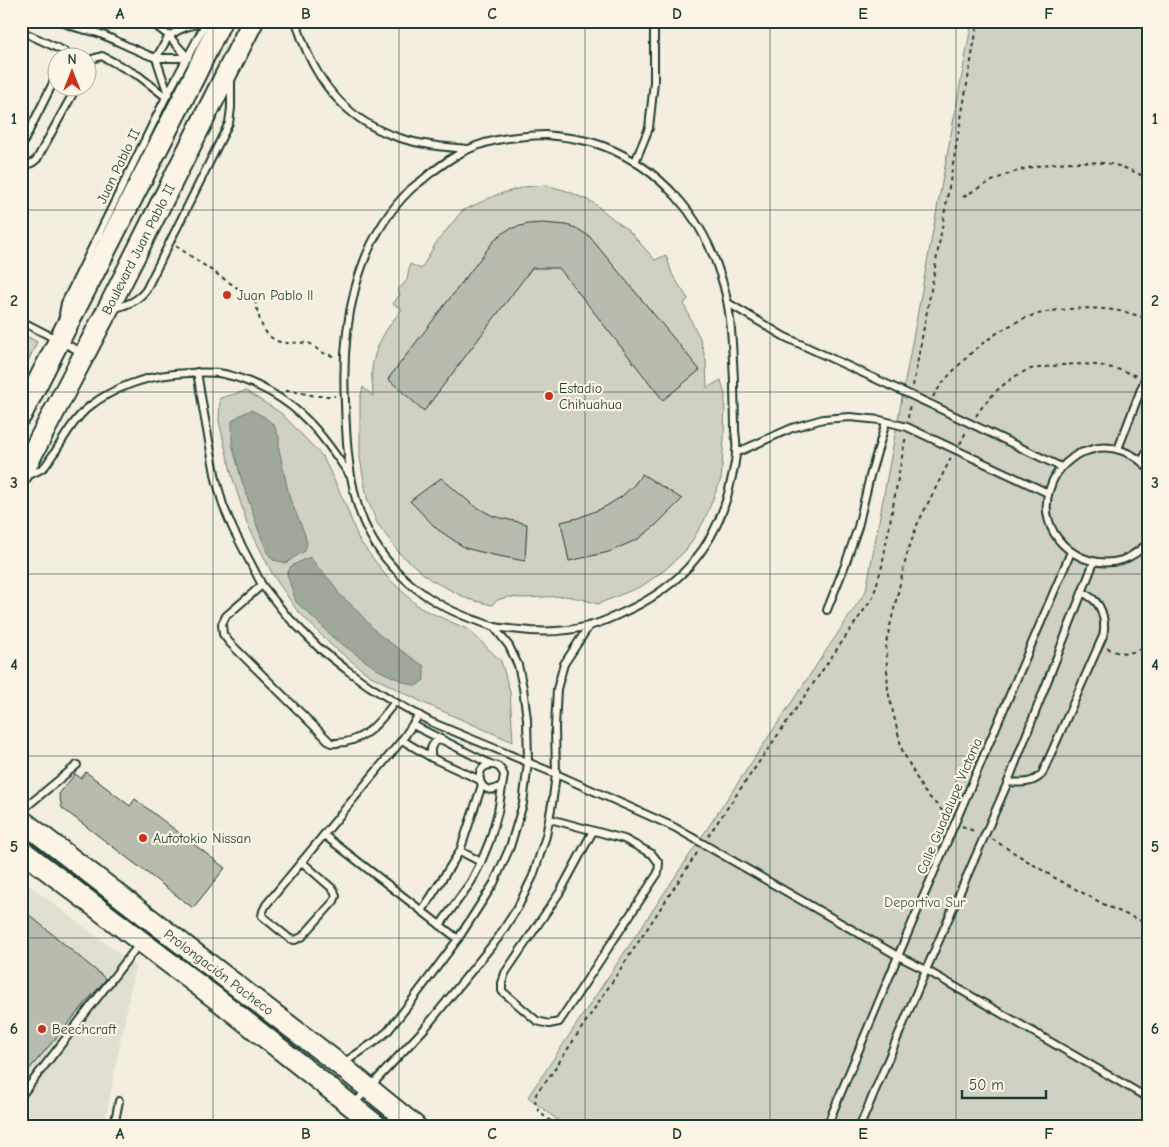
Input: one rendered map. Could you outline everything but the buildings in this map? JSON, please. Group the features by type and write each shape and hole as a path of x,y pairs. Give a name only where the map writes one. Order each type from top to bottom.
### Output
{"main road":[{"name":"Boulevard Juan Pablo II","path":"22,474 107,311 253,21"},
{"name":"Boulevard Juan Pablo II","path":"21,414 63,332 133,181 196,63 211,22"},
{"path":"195,135 200,110 196,63 243,40"},
{"name":"Prolongación Pacheco","path":"21,820 340,1065 415,1126"},
{"name":"Prolongación Pacheco","path":"21,850 222,1003 377,1126"}],"lane":[{"path":"62,21 100,34 156,58 196,63"},
{"path":"148,21 156,23 196,63"},
{"path":"296,21 302,42 325,85 357,116 375,128 397,137 435,145 468,149"},
{"path":"635,162 649,128 654,82 654,21"},
{"path":"167,95 156,58 169,36 187,26 211,22"},
{"path":"21,31 58,48"},
{"path":"98,57 102,56 139,76 167,95"},
{"name":"Juan Pablo II","path":"133,181 167,95 196,63"},
{"path":"107,311 130,303 146,290 229,123 231,108 230,66"},
{"path":"21,147 48,93"},
{"path":"21,164 34,163 70,98"},
{"path":"546,135 572,138 600,145 635,162 676,195 695,220 709,245 721,275 728,303 732,348 736,453 727,498 716,528 685,572 644,603 589,626 560,631 494,627 461,615 416,589 398,573 378,550 366,528 357,504 351,478 344,395 345,346 350,310 358,278 370,246 389,215 411,190 439,167 468,149 491,141 517,136 546,135"},
{"path":"728,303 785,337 1061,467"},
{"path":"21,321 63,332 84,354"},
{"path":"1118,449 1148,371"},
{"path":"22,474 44,468 75,422 89,407 113,391 162,375 197,372 222,374 246,381 268,391 290,405 309,422 329,445 351,478"},
{"path":"197,372 222,505 233,529 262,585 286,614 319,648 347,670 369,686 431,722 556,774 674,827 1148,1098"},
{"path":"736,453 792,428 823,419 850,416 907,426 1048,493"},
{"path":"826,610 848,558 858,527 870,476 886,422"},
{"path":"1148,468 1132,454 1118,449 1098,448 1078,454 1061,467 1053,479 1048,493 1047,510 1050,526 1059,540 1071,552 1094,562 1124,559 1148,543"},
{"path":"1142,462 1148,448"},
{"name":"Calle Guadalupe Victoria","path":"827,1126 1071,552"},
{"path":"860,1126 1008,782 1094,562"},
{"path":"262,585 226,616 222,624 222,634 331,743 336,744 360,739 378,724 395,702"},
{"path":"1008,782 1022,783 1032,781 1038,779 1042,774 1105,630 1100,608 1094,600 1082,592"},
{"path":"352,1106 425,1028 498,938 518,907 533,876 546,836 554,798 557,689 564,664 589,626"},
{"path":"340,1065 376,1042 388,1030 458,939 494,883 510,847 523,804 528,762 527,719 518,665 509,646 494,627"},
{"path":"302,862 334,890 336,896 334,902 302,937 295,940 290,939 262,916 266,905 402,740 419,715"},
{"path":"413,725 497,766 502,769 504,775 498,812 481,862 471,882 440,925"},
{"path":"402,740 481,783 488,789 496,789 502,785"},
{"path":"432,758 430,752 433,743 442,740"},
{"path":"21,811 77,765"},
{"path":"422,911 460,851 481,783 479,775 486,766 492,765"},
{"path":"550,819 593,830 624,839 652,854 659,863 658,873 559,1022 549,1024 538,1021 502,991 502,983 505,973 560,892 593,830"},
{"path":"324,835 458,939"},
{"path":"460,851 481,862"},
{"path":"21,1096 140,942"},
{"path":"114,1126 119,1101"}],"path":[{"path":"558,1126 539,1112 536,1107 536,1094 548,1079 703,843 873,597 882,566 978,21"},
{"path":"963,198 984,184 1008,174 1033,166 1060,163 1102,163 1118,166 1148,178"},
{"path":"170,241 255,300 265,333 279,342 311,344 321,352 345,360"},
{"path":"930,404 936,392 950,374 974,350 1008,327 1029,317 1062,310 1093,308 1120,311 1148,319"},
{"path":"1144,380 1125,371 1110,367 1088,364 1063,364 1031,369 1009,380 985,403 963,436 917,525 907,554 886,643 888,691 902,750 923,790 955,823 984,835 1101,903 1148,924"},
{"path":"268,391 292,391 316,396 344,395"},
{"path":"1098,645 1119,653 1133,652 1148,646"}],"shaded area":[{"path":"251,410 263,416 274,425 279,437 279,449 290,499 307,543 305,551 287,563 273,560 267,552 241,478 232,444 232,421"},
{"path":"310,557 331,581 339,594 354,607 378,634 424,666 424,680 416,686 378,670 332,637 296,602 287,574 291,566"},
{"path":"21,879 135,966 104,1126 21,1126"}],"green space":[{"name":"Deportiva Sur","path":"972,21 1148,21 1148,1126 565,1126 528,1097 866,591"},
{"name":"Estadio Chihuahua","path":"546,185 567,191 592,202 630,232 655,260 666,255 672,274 688,299 684,304 700,338 706,361 707,388 721,380 725,395 721,479 704,521 687,549 666,569 642,586 598,604 565,596 508,597 497,600 492,605 468,599 431,580 399,553 377,523 367,498 360,458 360,399 363,387 373,396 372,371 376,351 383,336 402,309 393,304 400,294 397,291 407,280 410,264 421,269 436,243 462,211 496,195 524,187"},
{"path":"21,333 37,342 21,376"},
{"path":"246,391 281,413 323,457 344,501 359,540 387,577 420,608 469,630 501,661 510,692 513,742 426,704 369,675 331,645 296,609 273,575 247,523 232,476 219,421 220,398"}],"place":[{"name":"Juan Pablo ll","path":"227,295"},
{"name":"Estadio Chihuahua","path":"549,396"},
{"name":"Autotokio Nissan","path":"143,838"},
{"name":"Beechcraft","path":"42,1029"}]}
